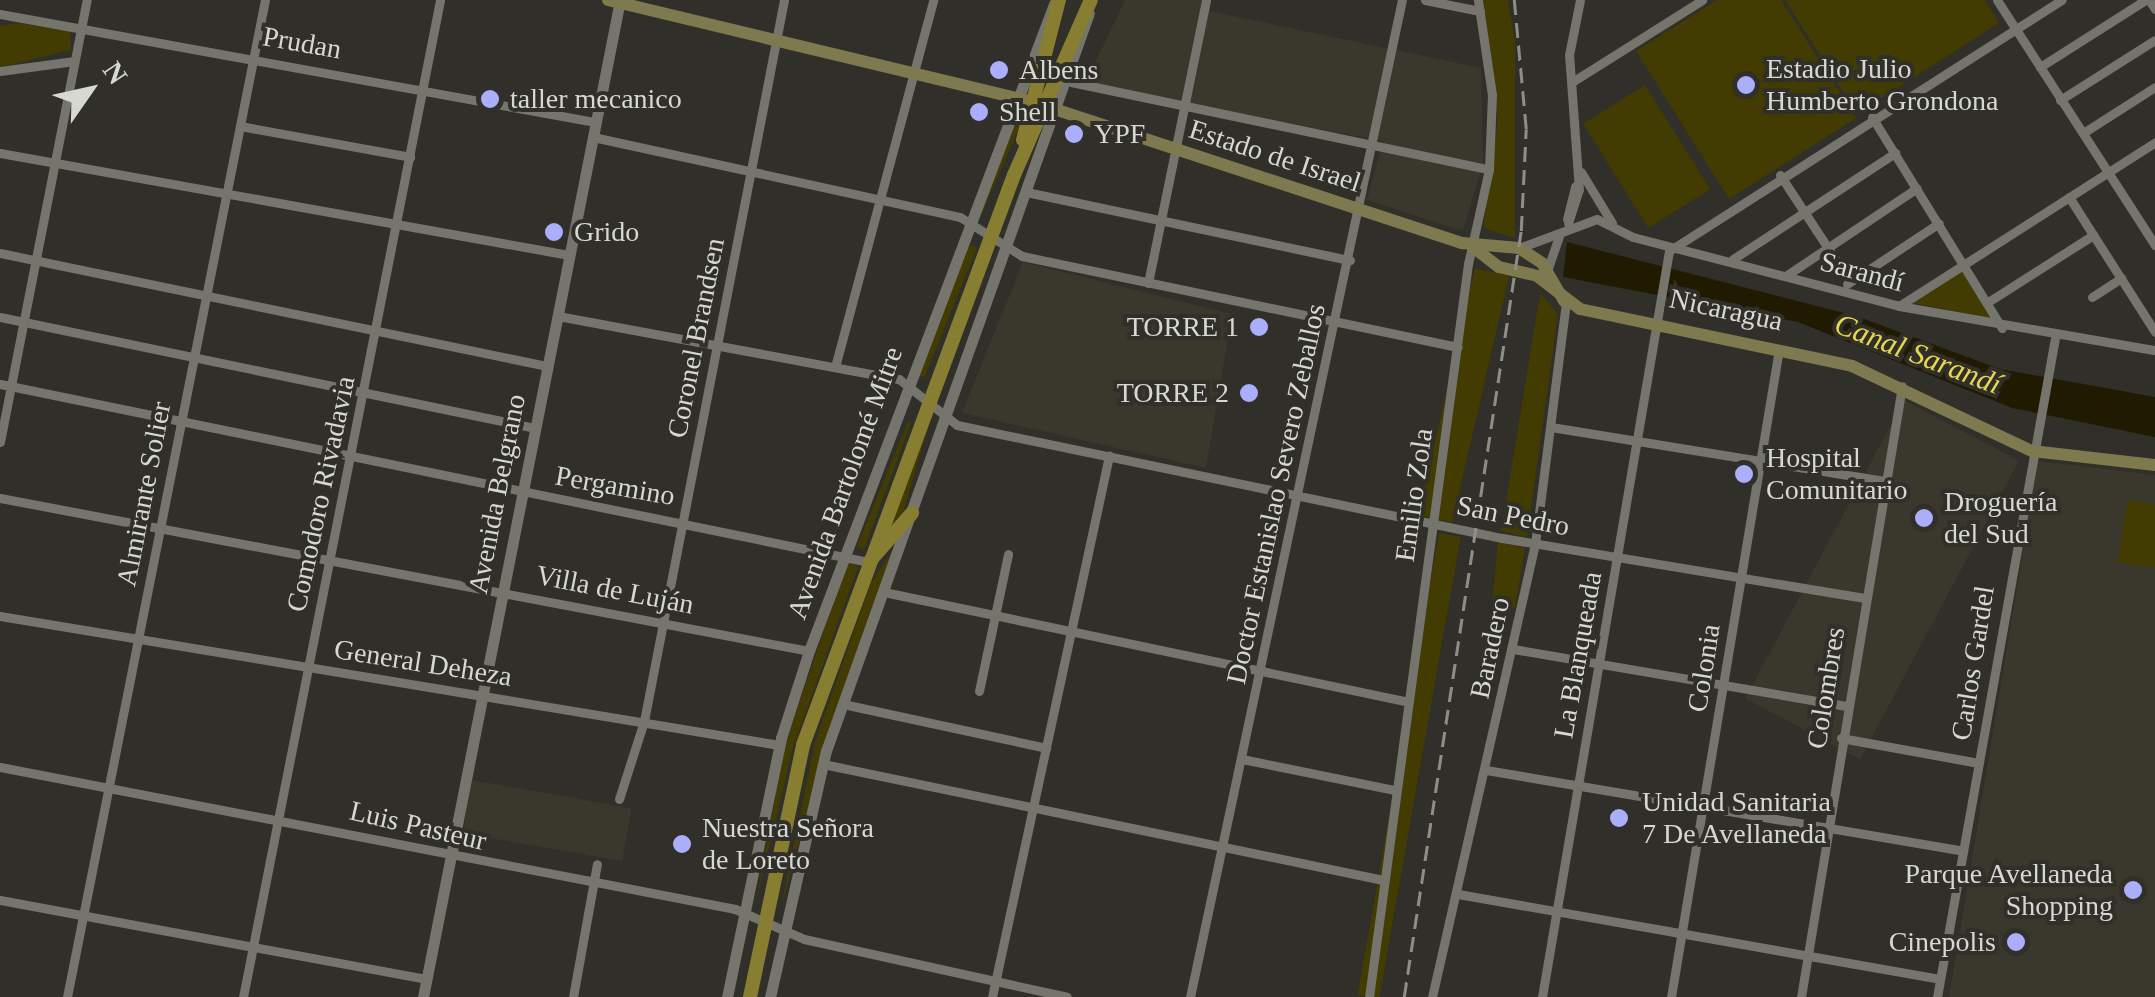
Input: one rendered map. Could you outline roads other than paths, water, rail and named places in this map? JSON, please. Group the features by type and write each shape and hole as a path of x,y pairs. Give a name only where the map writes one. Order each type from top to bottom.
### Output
{"main road":[{"name":"Avenida Bartolomé Mitre","path":"1039,104 1057,0"},
{"path":"1076,26 1081,0"},
{"name":"Avenida Bartolomé Mitre","path":"750,997 803,745 1039,104 1091,0"},
{"name":"Estado de Israel","path":"616,1 1013,96 1473,246 1519,248"},
{"name":"Estado de Israel","path":"1473,246 1496,265 1537,276 1565,302"},
{"path":"1519,248 1548,270 1565,302"},
{"name":"Nicaragua","path":"1565,302 1659,314 1780,346 1902,386 2032,451 2155,466"},
{"path":"869,562 912,513"}],"street":[{"path":"0,442 6,385 25,322 87,0"},
{"name":"Almirante Solier","path":"68,997 265,0"},
{"name":"Comodoro Rivadavia","path":"244,997 378,332 440,0"},
{"name":"Coronel Brandsen","path":"620,800 644,721 784,0"},
{"path":"836,367 932,0"},
{"name":"Avenida Bartolomé Mitre","path":"727,997 779,745 809,651 1013,96 1057,0"},
{"name":"Avenida Bartolomé Mitre","path":"770,997 823,764 1061,112 1091,0"},
{"path":"1148,283 1206,0"},
{"name":"Doctor Estanislao Severo Zeballos","path":"1190,997 1350,260 1402,0"},
{"path":"1425,0 1479,6"},
{"path":"1548,270 1579,179 1572,82 1580,0"},
{"path":"1572,82 1702,0"},
{"path":"1997,0 2155,245"},
{"path":"1674,244 2062,0"},
{"path":"2040,68 2147,0 2155,8"},
{"name":"Avenida Belgrano","path":"423,997 616,1"},
{"name":"Emilio Zola","path":"1368,997 1458,346 1489,170 1492,95 1479,6"},
{"name":"Prudan","path":"0,14 424,87 595,122"},
{"path":"2060,100 2155,40"},
{"path":"0,71 74,61"},
{"path":"1071,82 1489,170"},
{"path":"2082,134 2155,87"},
{"path":"1872,117 2002,328"},
{"path":"240,126 410,156"},
{"path":"592,137 752,168 968,221 1010,251 1458,346"},
{"path":"1899,306 2155,142"},
{"path":"0,152 569,255"},
{"path":"1733,259 1895,153"},
{"path":"1579,162 1618,228"},
{"path":"1780,176 1826,246 1846,285 1939,223"},
{"path":"1787,275 1917,188"},
{"path":"1031,193 1350,260"},
{"path":"2069,197 2155,332"},
{"name":"Sarandí","path":"1565,227 1590,218 1787,275 1846,285 1899,306 2055,338 2155,350"},
{"path":"1519,248 1565,227"},
{"path":"1988,302 2093,234"},
{"name":"La Blanqueada","path":"1542,997 1667,257 1674,244"},
{"path":"0,253 547,366"},
{"path":"2092,296 2121,278"},
{"name":"Baradero","path":"1432,997 1535,544 1565,302"},
{"path":"558,316 910,384 946,419"},
{"path":"0,317 535,428"},
{"name":"Carlos Gardel","path":"1938,997 2055,338"},
{"path":"2143,348 2155,341"},
{"name":"Colonia","path":"1671,997 1780,346"},
{"name":"Pergamino","path":"6,385 869,562"},
{"name":"Colombres","path":"1801,997 1863,598 1902,386"},
{"name":"San Pedro","path":"946,419 1535,544 1863,598"},
{"path":"1551,427 1884,481"},
{"path":"992,997 1109,456"},
{"name":"Villa de Luján","path":"0,498 809,651"},
{"path":"978,691 1008,554"},
{"path":"884,592 1409,702"},
{"name":"General Deheza","path":"0,616 779,745"},
{"path":"1512,650 1846,706"},
{"path":"843,704 1046,748"},
{"path":"1842,738 1979,762"},
{"path":"1242,759 1395,790"},
{"path":"823,764 1383,880"},
{"name":"Luis Pasteur","path":"0,768 279,819 745,913 783,933 1067,997"},
{"path":"1486,770 1963,851"},
{"path":"573,997 597,864"},
{"path":"1458,894 1556,915 1940,979"},
{"path":"0,900 426,979"}],"water":[{"name":"Canal Sarandí","path":"1567,242 1856,316 2000,369 2155,397 2155,437 2012,408 1798,322 1563,277"}],"railway":[{"path":"1404,997 1521,231 1526,129 1514,0"}],"place":[{"name":"Albens","path":"999,70"},
{"name":"Estadio Julio Humberto Grondona","path":"1746,85"},
{"name":"taller mecanico","path":"490,99"},
{"name":"Shell","path":"979,112"},
{"name":"YPF","path":"1074,134"},
{"name":"Grido","path":"554,232"},
{"name":"TORRE 1","path":"1259,327"},
{"name":"TORRE 2","path":"1249,393"},
{"name":"Hospital Comunitario","path":"1744,474"},
{"name":"Droguería del Sud","path":"1924,518"},
{"name":"Unidad Sanitaria 7 De Avellaneda","path":"1619,818"},
{"name":"Nuestra Señora de Loreto","path":"682,844"},
{"name":"Parque Avellaneda Shopping","path":"2133,890"},
{"name":"Cinepolis","path":"2016,942"}]}
